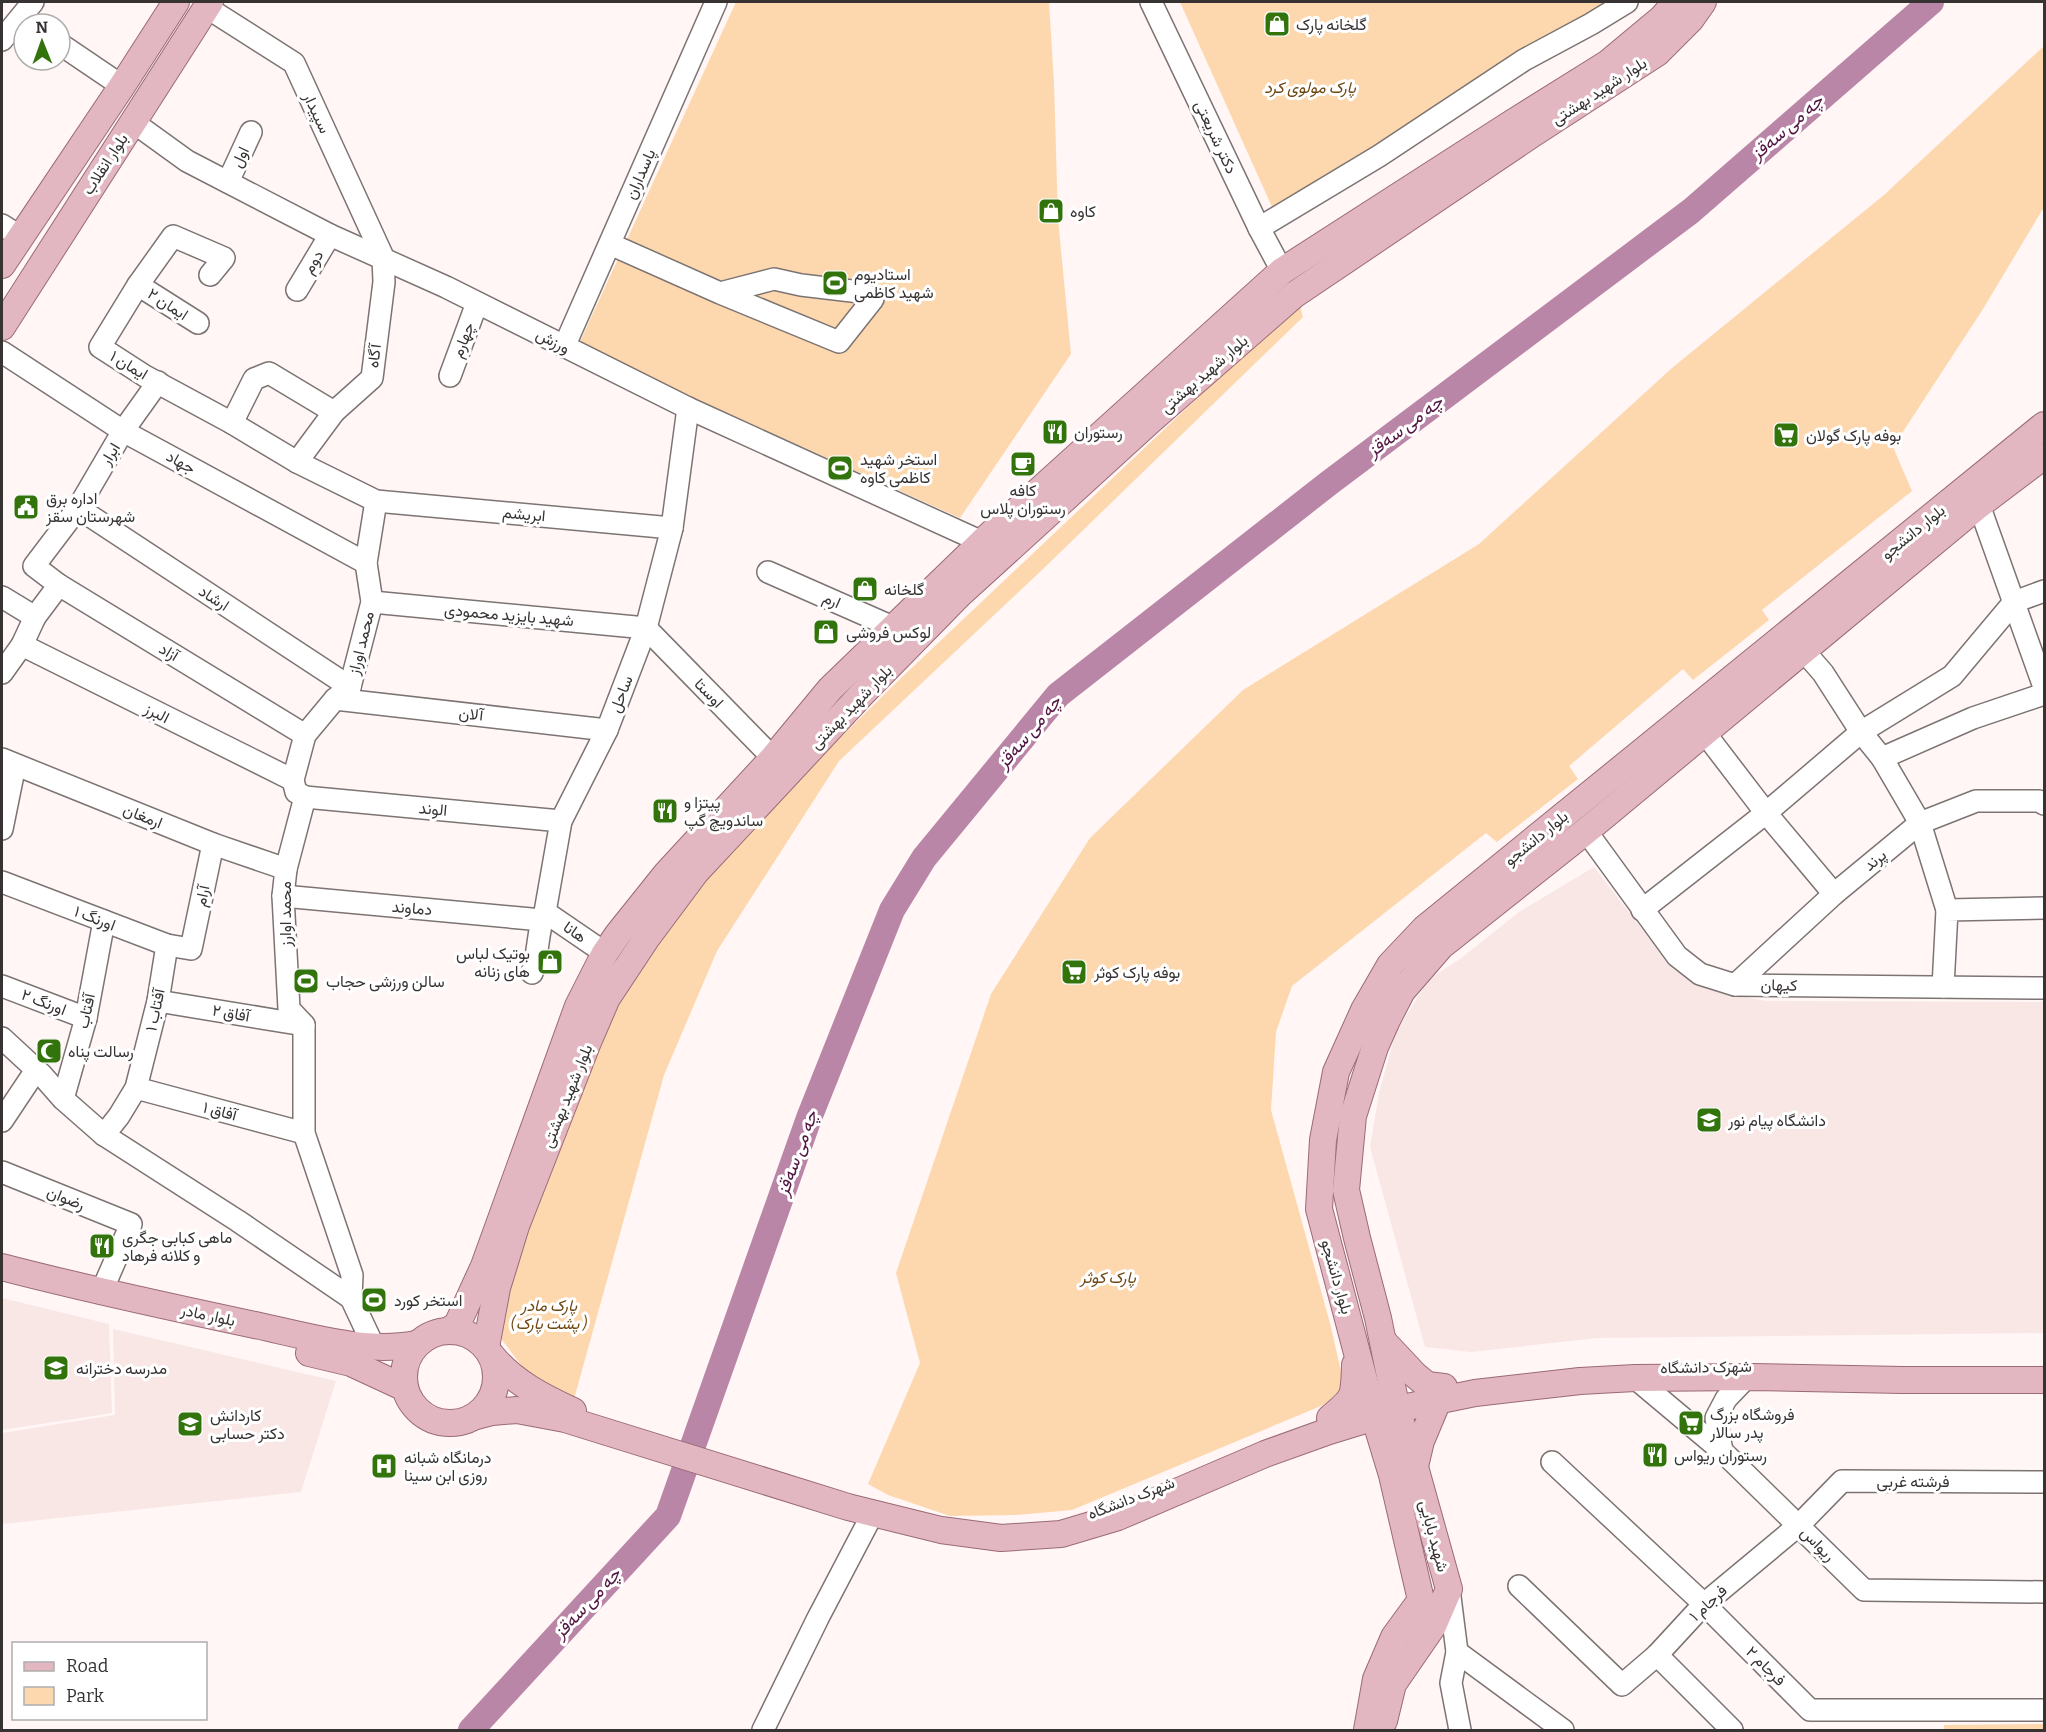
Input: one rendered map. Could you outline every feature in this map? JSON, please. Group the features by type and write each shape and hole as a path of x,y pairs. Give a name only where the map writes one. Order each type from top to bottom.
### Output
{"main road":[{"name":"بلوار انقلاب","path":"2,265 10,231 122,86 176,2"},
{"name":"بلوار شهید بهشتی","path":"450,1330 457,1325 483,1266 578,1006 605,953 666,874 773,758 830,689 982,542 1282,271 1608,63 1662,18 1676,2"},
{"name":"بلوار شهید بهشتی","path":"489,1351 496,1288 516,1226 607,998 646,939 696,872 862,694 959,595 1150,421 1294,295 1521,141 1657,53 1691,19 1703,2"},
{"name":"بلوار انقلاب","path":"2,327 208,4"},
{"path":"1282,271 1294,295"},
{"name":"بلوار دانشجو","path":"1385,1408 1356,1343 1319,1209 1319,1188 1323,1140 1336,1072 1364,1010 1390,965 1425,928 2044,425"},
{"name":"بلوار دانشجو","path":"1385,1408 1383,1341 1346,1190 1353,1116 1375,1047 1402,991 1441,946 1586,831 1978,505 2044,456"},
{"path":"1319,1188 1346,1190"},
{"name":"بلوار مادر","path":"2,1267 101,1293 341,1343 395,1348 416,1344"},
{"name":"بلوار مادر","path":"2,1281 351,1363 405,1388"},
{"path":"576,1417 518,1382 474,1337 462,1332 450,1330 426,1337 416,1344 407,1358 404,1373 405,1388 411,1401 420,1412 432,1419 446,1423 460,1422 492,1412 518,1410 576,1417 850,1502 873,1513 962,1534 1001,1538 1061,1534 1118,1517 1329,1424 1441,1394 1635,1378 2044,1380"},
{"path":"1383,1341 1415,1375 1441,1394"},
{"path":"1329,1424 1350,1402 1354,1389 1356,1343"},
{"path":"473,1417 493,1396 497,1382 496,1368 489,1351"},
{"name":"شهرک دانشگاه","path":"1441,1394 1511,1376 1568,1370 1807,1365 2044,1366"},
{"path":"1329,1424 1362,1439 1404,1471 1421,1441 1441,1394"},
{"name":"شهید بابایی","path":"1382,1731 1393,1684 1433,1626 1449,1589 1404,1471 1385,1408"},
{"name":"شهرک دانشگاه","path":"850,1502 959,1521 1036,1524 1073,1520 1098,1514 1329,1424"},
{"name":"شهید بابایی","path":"1367,1731 1376,1679 1394,1638 1421,1600 1404,1471"}],"street":[{"name":"پاسداران","path":"564,347 716,2"},
{"name":"دکتر شریعتی","path":"1151,2 1259,228 1282,271"},
{"path":"1259,228 1379,156 1524,60 1627,2"},
{"name":"سپیدار","path":"208,4 294,63 383,257"},
{"path":"72,52 122,86"},
{"name":"ورزش","path":"133,122 187,161 330,235 383,257 688,408 982,542"},
{"name":"اول","path":"228,182 251,132"},
{"name":"دوم","path":"297,290 330,235"},
{"path":"138,285 174,236 224,258 210,275"},
{"path":"610,244 720,293 839,342 873,299 860,292 801,285 774,279 720,293"},
{"name":"آگاه","path":"297,462 334,412 372,378 384,282 383,257"},
{"name":"ایمان ۲","path":"138,285 198,323"},
{"name":"ایمان ۱","path":"138,285 100,347 297,462 376,501"},
{"name":"چهارم","path":"450,376 477,303"},
{"name":"جهاد","path":"2,352 123,431 366,563"},
{"path":"232,423 254,380 269,374 334,412"},
{"name":"ابرار","path":"34,566 78,508 123,431 158,382"},
{"name":"ساحل","path":"532,973 561,821 607,730 646,628 672,528 688,408"},
{"path":"366,563 376,501"},
{"name":"ابریشم","path":"376,501 672,528"},
{"path":"1978,505 2044,687"},
{"name":"ارشاد","path":"78,508 342,693"},
{"name":"محمد اوراز","path":"342,693 372,602 366,563"},
{"name":"آزاد","path":"34,566 59,585 305,735"},
{"name":"ارم","path":"768,572 895,628"},
{"path":"2,673 22,645 35,618 59,585"},
{"path":"1642,910 1766,813 1861,732 1952,676 2014,602 2044,591"},
{"path":"2,597 35,618"},
{"name":"شهید بایزید محمودی","path":"372,602 646,628"},
{"name":"اوستا","path":"646,628 773,758"},
{"name":"البرز","path":"22,645 299,788"},
{"path":"1803,650 1823,673 1861,732 1882,758 1920,823 1947,910 1943,987"},
{"name":"آلان","path":"342,693 607,730"},
{"name":"محمد اوارز","path":"304,1025 289,1009 283,896 285,869 299,788 305,735 342,693"},
{"path":"1882,758 1973,718 2044,694"},
{"path":"1704,732 1766,813 1834,894"},
{"path":"2,829 8,762"},
{"name":"ارمغان","path":"8,762 213,844 285,869"},
{"name":"الوند","path":"299,788 561,821"},
{"name":"پرند","path":"1736,985 1834,894 1920,823 1976,801 2039,801 2044,804"},
{"name":"کیهان","path":"1586,831 1677,956 1700,974 1736,985 2044,988"},
{"name":"آرام","path":"191,949 213,844"},
{"name":"اورنگ ۱","path":"2,882 167,945 191,949"},
{"name":"دماوند","path":"283,896 543,916"},
{"path":"1947,910 2044,908"},
{"name":"هانا","path":"543,916 605,953"},
{"name":"آفتاب","path":"63,1100 86,1018 104,921"},
{"name":"آفتاب ۱","path":"104,1135 136,1088 158,1001 167,945"},
{"name":"اورنگ ۲","path":"2,986 86,1018"},
{"name":"آفاق ۲","path":"158,1001 304,1025"},
{"path":"304,1025 304,1133 352,1275 351,1298 374,1347"},
{"path":"2,1038 63,1100 104,1135 238,1221 351,1298"},
{"path":"2,1121 36,1070"},
{"name":"آفاق ۱","path":"136,1088 304,1133"},
{"name":"رضوان","path":"2,1172 131,1224 101,1293"},
{"path":"1722,1451 1716,1418 1726,1399 1747,1377"},
{"name":"ریواس","path":"1635,1378 1722,1451 1864,1590 2044,1592"},
{"name":"فرجام ۲","path":"1552,1462 1704,1604 1810,1710 2044,1710"},
{"name":"فرشته غربی","path":"1799,1525 1842,1481 2044,1482"},
{"path":"763,1731 818,1618 873,1513"},
{"name":"فرجام ۱","path":"1519,1586 1622,1685 1656,1655 1704,1604 1799,1525"},
{"path":"1449,1589 1457,1652 1451,1683 1460,1731"},
{"path":"1457,1652 1563,1731"},
{"path":"1656,1655 1732,1731"}],"shaded area":[{"name":"دانشگاه پیام نور","path":"1594,867 1673,969 1710,990 1766,1001 2044,1002 2044,1333 1597,1338 1471,1352 1425,1347 1370,1147 1379,1093 1396,1032 1429,979 1460,959 1519,912"},
{"name":"مدرسه دخترانه","path":"2,1298 109,1324 112,1413 2,1430"},
{"name":"کاردانش دکتر حسابی","path":"113,1329 336,1381 301,1492 2,1524 2,1433 115,1415"}],"green space":[{"name":"استادیوم شهید کاظمی","path":"736,2 1049,2 1058,219 1071,354 960,518 578,346"},
{"name":"پارک مولوی کرد","path":"1180,2 1611,2 1524,60 1272,207"},
{"name":"پارک کوثر","path":"2044,46 2044,207 1983,309 1893,447 1912,491 1762,610 1769,620 1693,680 1683,669 1569,766 1578,779 1497,842 1486,833 1292,986 1276,1032 1271,1110 1331,1327 1344,1385 1328,1403 1072,1510 1017,1515 950,1516 888,1495 868,1484 920,1363 896,1273 991,994 1090,838 1243,690 1479,544 1672,368 1884,195"},
{"name":"پارک مادر (پشت پارک )","path":"1299,302 1303,317 1042,570 839,761 717,951 664,1075 574,1399 533,1381 502,1340 499,1316 528,1218 559,1143 616,1010 659,934 736,840 900,679"},
{"path":"2044,1724 2044,1730 1944,1730 1944,1725"}],"waterway":[{"name":"چە می سەقز","path":"471,1730 668,1516 809,1118 892,910 924,858 1058,695 1329,483 1691,211 1931,2"}],"place":[{"name":"گلخانه پارک","path":"1277,24"},
{"name":"کاوه","path":"1051,211"},
{"name":"استادیوم شهید کاظمی","path":"835,283"},
{"name":"رستوران","path":"1055,432"},
{"name":"بوفه پارک گولان","path":"1786,435"},
{"name":"کافه رستوران پلاس","path":"1023,464"},
{"name":"استخر شهید کاظمی کاوه","path":"840,468"},
{"name":"اداره برق شهرستان سقز","path":"26,507"},
{"name":"گلخانه","path":"865,589"},
{"name":"لوکس فروشی","path":"826,632"},
{"name":"پیتزا و ساندویچ گپ","path":"665,811"},
{"name":"بوتیک لباس های زنانه","path":"550,962"},
{"name":"بوفه پارک کوثر","path":"1074,972"},
{"name":"سالن ورزشی حجاب","path":"306,981"},
{"name":"رسالت پناه","path":"49,1051"},
{"name":"دانشگاه پیام نور","path":"1709,1120"},
{"name":"ماهی کبابی جگری و کلانه فرهاد","path":"102,1246"},
{"name":"استخر کورد","path":"374,1300"},
{"name":"مدرسه دخترانه","path":"56,1368"},
{"name":"فروشگاه بزرگ پدر سالار","path":"1691,1423"},
{"name":"کاردانش دکتر حسابی","path":"190,1424"},
{"name":"رستوران ریواس","path":"1655,1455"},
{"name":"درمانگاه شبانه روزی ابن سینا","path":"384,1466"}]}
